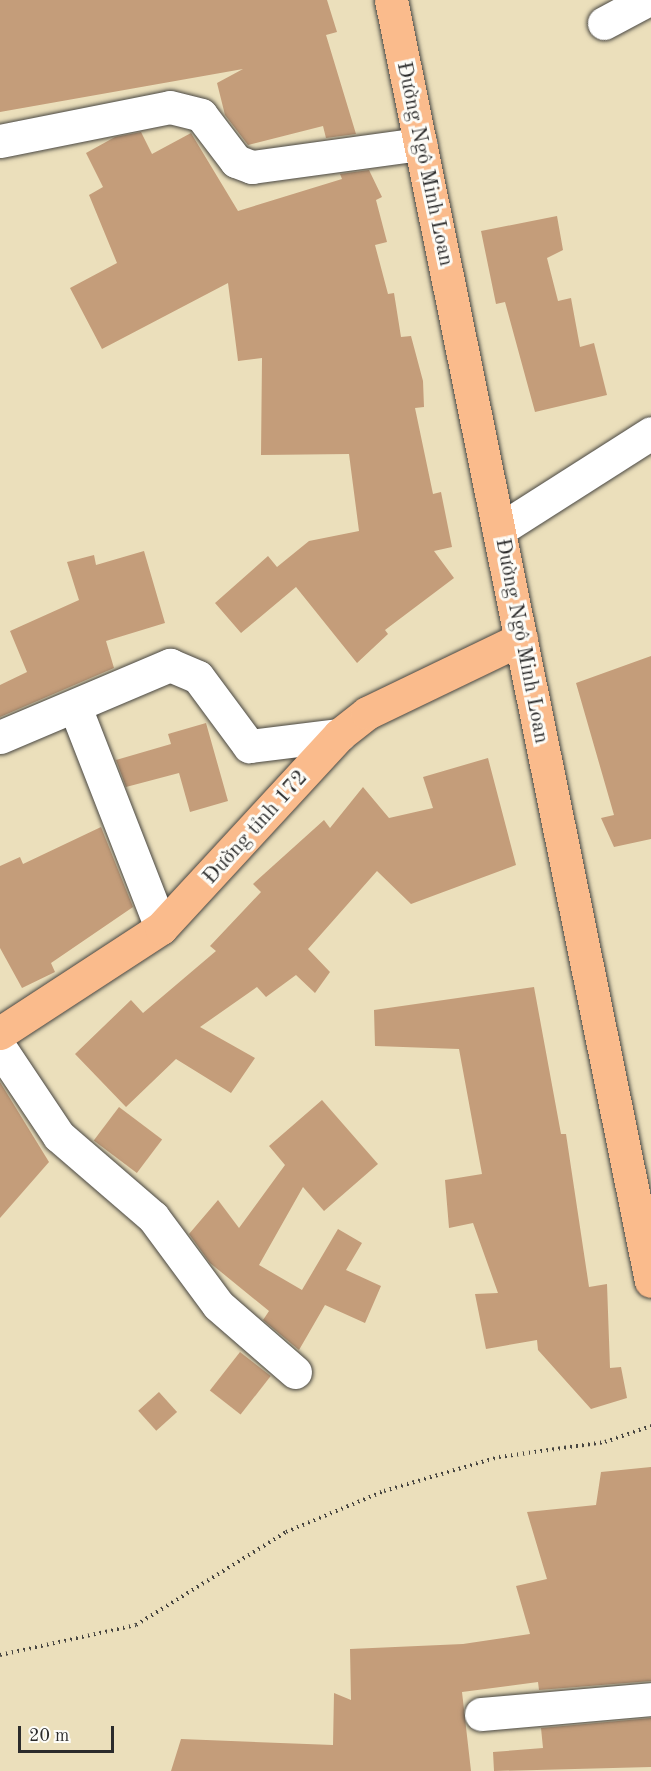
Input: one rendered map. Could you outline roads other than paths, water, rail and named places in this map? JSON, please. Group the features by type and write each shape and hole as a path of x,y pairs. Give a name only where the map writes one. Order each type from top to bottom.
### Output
{"main road":[{"name":"Đường Ngô Minh Loan","path":"391,0 651,1281"},
{"name":"Đường tỉnh 172","path":"0,1034 161,928 339,735 390,699 521,639"}],"street":[{"path":"604,22 647,0"},
{"path":"0,141 170,107 201,115 236,161 252,167 420,144"},
{"path":"499,530 649,440"},
{"path":"0,737 170,665 198,677 249,746 339,735"},
{"path":"75,707 161,928"},
{"path":"0,1048 59,1136 153,1217 218,1305 295,1372"},
{"path":"481,1714 651,1699"}]}
